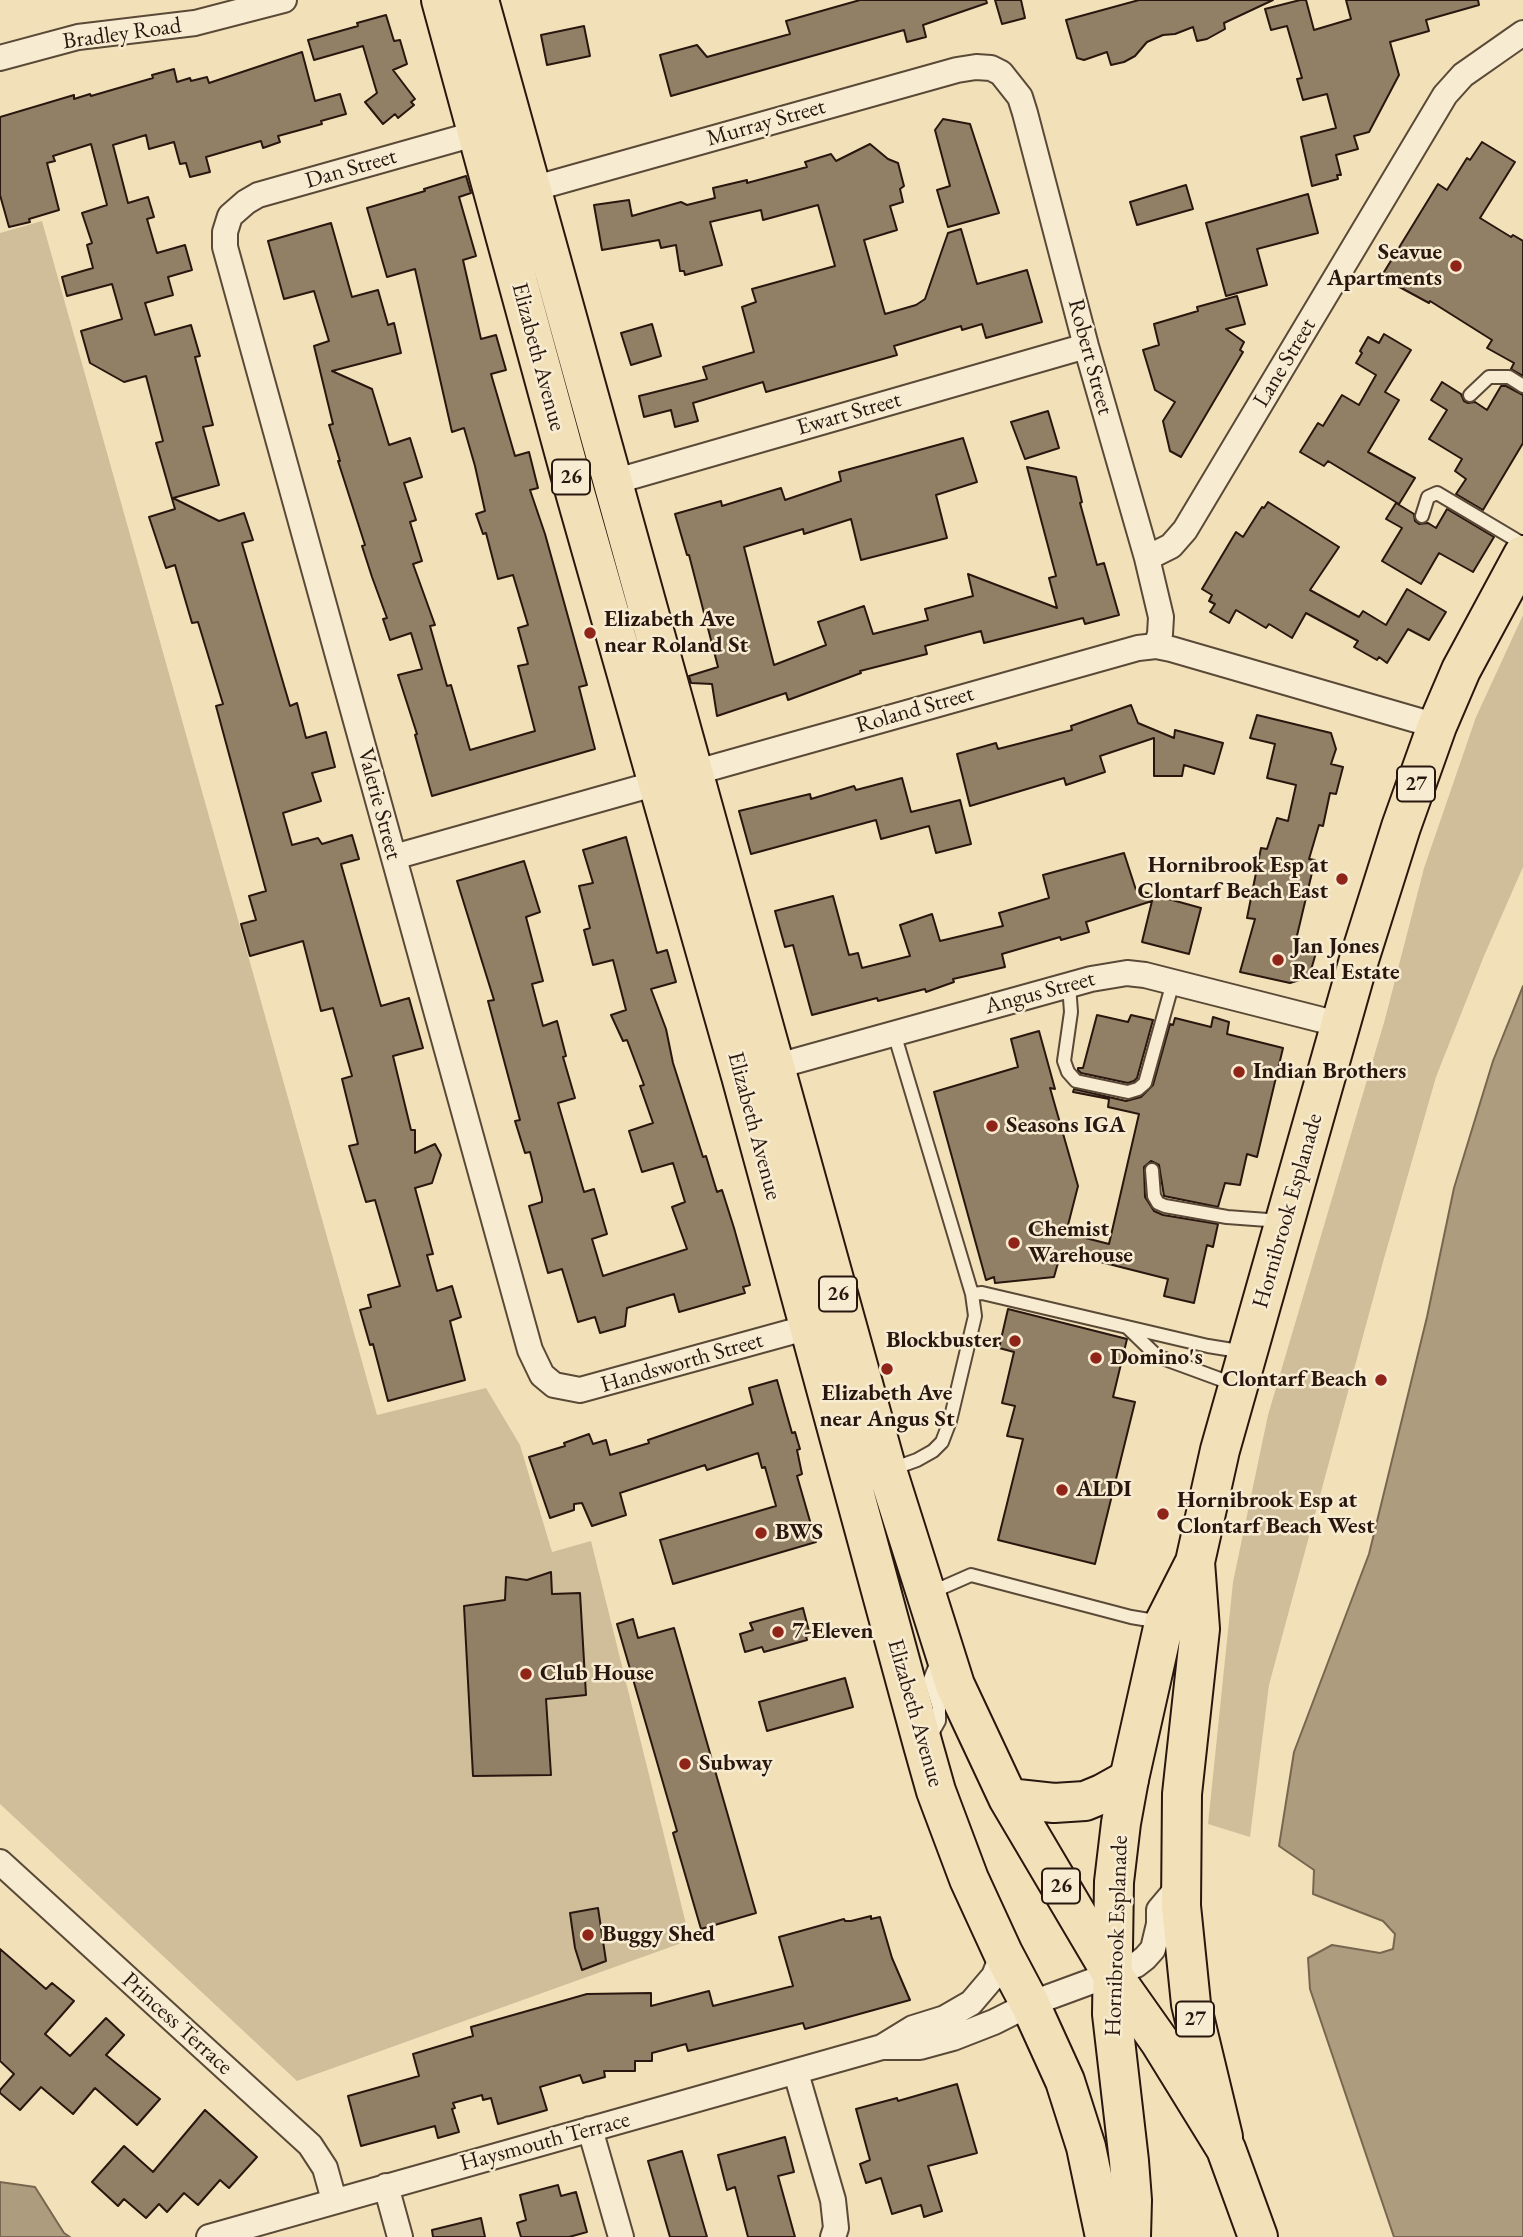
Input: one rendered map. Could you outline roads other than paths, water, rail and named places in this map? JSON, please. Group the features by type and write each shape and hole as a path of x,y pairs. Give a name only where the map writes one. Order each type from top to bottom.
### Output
{"main road":[{"name":"Elizabeth Avenue","path":"441,0 575,492 676,778"},
{"name":"Elizabeth Avenue","path":"479,0 613,482 676,778 758,1072 955,1685 1009,1798 1112,1974 1160,2042 1226,2150"},
{"name":"Hornibrook Esplanade","path":"1127,2235 1129,2161 1114,2052 1114,1882 1129,1779 1164,1623 1195,1562 1217,1463 1374,909 1437,726 1467,659 1523,555"},
{"name":"Elizabeth Avenue","path":"758,1072 809,1327 923,1745 955,1843 1003,1953 1051,2048 1086,2147 1127,2235"},
{"name":"Hornibrook Esplanade","path":"1195,1562 1200,1629 1183,1781 1180,1885 1191,2004 1226,2150"},
{"path":"1009,1798 1054,1803 1085,1801 1129,1779"},
{"name":"26","path":"1226,2150 1258,2237"}],"street":[{"name":"Bradley Road","path":"0,58 78,37 195,23 284,0"},
{"name":"Lane Street","path":"1147,558 1171,546 1190,523 1445,95 1463,75 1523,33"},
{"name":"Murray Street","path":"532,188 957,70 991,68 1001,73"},
{"name":"Robert Street","path":"1001,73 1020,97 1025,113 1086,346 1147,558 1161,617 1156,646"},
{"name":"Dan Street","path":"230,216 258,195 478,133"},
{"name":"Valerie Street","path":"230,216 225,232 225,247 530,1350 542,1375 554,1385"},
{"name":"Ewart Street","path":"613,482 1086,346"},
{"name":"Roland Street","path":"394,857 1107,655 1156,646 1437,726"},
{"name":"Angus Street","path":"758,1072 1069,985 1127,973 1145,975 1342,1025"},
{"name":"Handsworth Street","path":"554,1385 569,1390 594,1387 809,1327"},
{"name":"Princess Terrace","path":"0,1862 310,2145 325,2168 334,2200"},
{"name":"Haysmouth Terrace","path":"209,2237 882,2048 920,2047 953,2038 995,2022 1031,2004 1136,1965 1153,1949 1159,1924 1159,1910 1180,1885"},
{"name":"Haysmouth Terrace","path":"882,2048 913,2028 945,2018 971,2003 994,1976 1003,1953"},
{"path":"796,2073 833,2200 836,2228 833,2237"},
{"path":"590,2129 621,2237"},
{"path":"386,2186 400,2237"}],"lane":[{"path":"1469,395 1489,377 1509,377 1523,386"},
{"path":"1422,516 1428,497 1437,493 1523,544"},
{"path":"1069,985 1071,1012 1064,1061 1068,1072 1076,1081 1128,1092 1145,1083 1173,982"},
{"path":"887,1470 917,1460 942,1442 950,1421 975,1316 972,1294 894,1033"},
{"path":"1152,1170 1154,1196 1158,1203 1165,1206 1220,1216 1285,1221"},
{"path":"972,1294 982,1293 1208,1346 1243,1369"},
{"path":"1126,1327 1157,1356 1243,1369"},
{"path":"927,1595 971,1575 1131,1617 1164,1623"},
{"path":"923,1745 939,1721 939,1708 930,1679 943,1646"}],"place":[{"name":"Seavue Apartments","path":"1456,266"},
{"name":"Elizabeth Ave near Roland St","path":"590,633"},
{"name":"Hornibrook Esp at Clontarf Beach East","path":"1342,879"},
{"name":"Jan Jones Real Estate","path":"1278,960"},
{"name":"Indian Brothers","path":"1239,1072"},
{"name":"Seasons IGA","path":"992,1126"},
{"name":"Chemist Warehouse","path":"1014,1243"},
{"name":"Blockbuster","path":"1015,1341"},
{"name":"Domino's","path":"1096,1358"},
{"name":"Elizabeth Ave near Angus St","path":"887,1369"},
{"name":"Clontarf Beach","path":"1381,1380"},
{"name":"ALDI","path":"1062,1490"},
{"name":"Hornibrook Esp at Clontarf Beach West","path":"1163,1514"},
{"name":"BWS","path":"761,1533"},
{"name":"7-Eleven","path":"778,1632"},
{"name":"Club House","path":"526,1674"},
{"name":"Subway","path":"685,1764"},
{"name":"Buggy Shed","path":"588,1935"}]}
